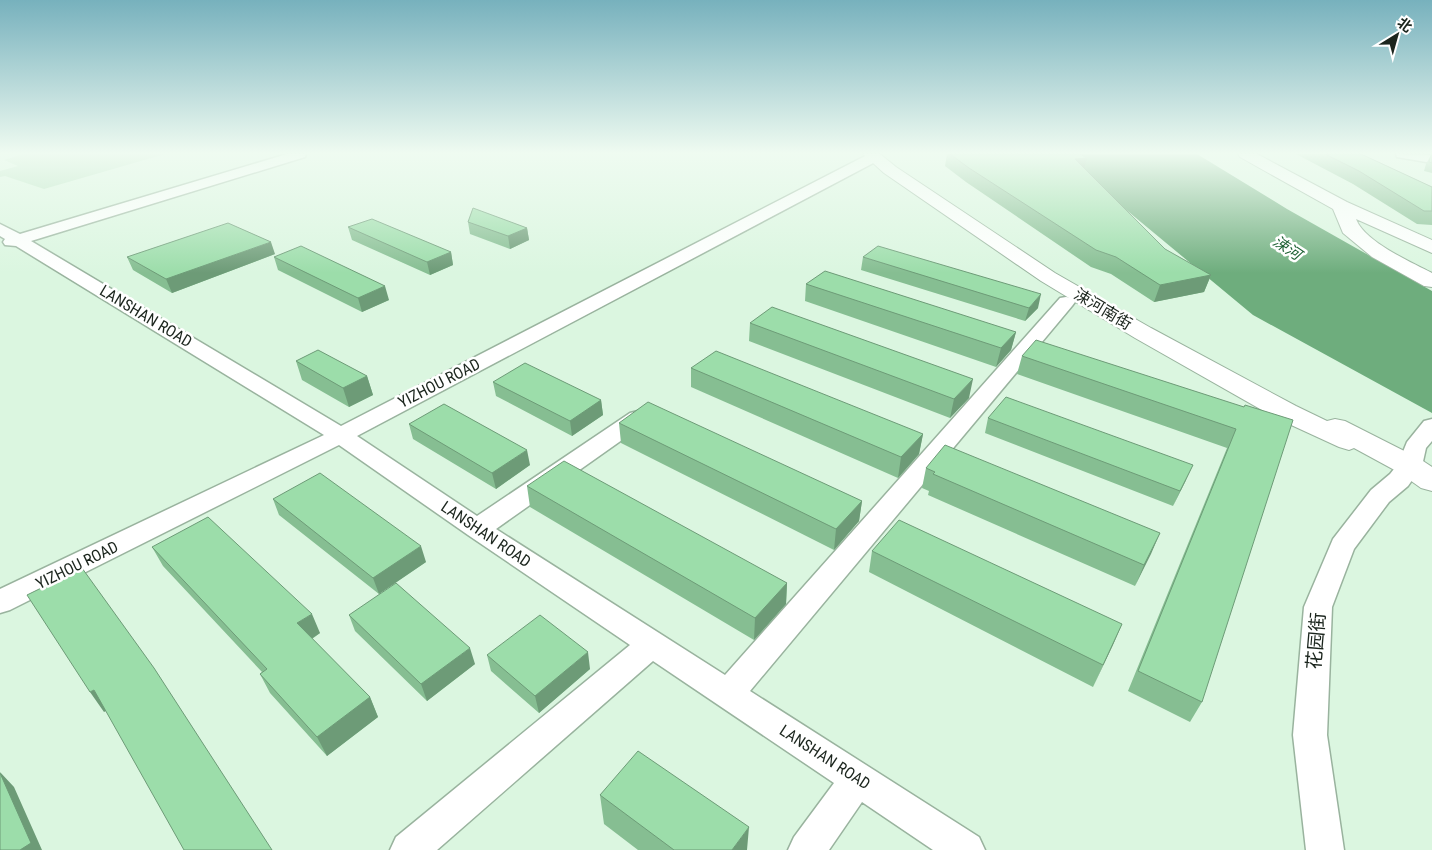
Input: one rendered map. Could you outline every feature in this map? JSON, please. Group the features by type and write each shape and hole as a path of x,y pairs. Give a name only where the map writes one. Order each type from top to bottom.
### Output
{"main road":[{"name":"涑河南街","path":"925,194 1048,277 1226,380 1349,441"},
{"path":"1318,194 1341,206 1432,247"},
{"path":"1341,206 1350,229 1379,253 1432,281"},
{"path":"1048,277 1062,294 1301,424 1354,451 1421,473"}],"street":[{"path":"7,238 162,194"},
{"name":"YIZHOU ROAD","path":"0,602 340,434 800,194"},
{"name":"LANSHAN ROAD","path":"7,238 340,434 477,529 966,850"},
{"path":"728,694 1066,302"},
{"path":"477,529 638,418"},
{"name":"花园街","path":"1326,850 1310,735 1318,607 1342,546 1380,496 1399,480 1421,473 1414,447 1428,430"},
{"path":"410,850 653,643"},
{"path":"807,850 858,778"}],"water":[{"name":"涑河","path":"1107,194 1262,194 1432,291 1432,413 1253,315"}],"building":[{"path":"1009,194 1110,194 1165,249 1211,275 1160,285 1116,257 1096,250"},
{"path":"1396,194 1432,194 1432,211 1424,211"},
{"path":"473,208 527,228 508,236 468,222"},
{"path":"372,219 451,252 427,262 348,227"},
{"path":"228,223 271,242 166,279 127,257"},
{"path":"301,246 385,286 358,298 274,257"},
{"path":"878,246 1041,294 1029,308 863,257"},
{"path":"825,271 1016,332 1001,348 806,284"},
{"path":"772,307 973,379 954,399 750,323"},
{"path":"1036,340 1244,407 1245,405 1293,420 1202,702 1138,671 1236,429 1022,356"},
{"path":"318,350 367,376 343,388 296,361"},
{"path":"716,351 923,434 901,457 691,368"},
{"path":"525,363 601,400 570,421 493,382"},
{"path":"1006,397 1193,465 1180,491 988,418"},
{"path":"648,402 862,501 836,529 619,423"},
{"path":"444,404 527,450 492,473 409,424"},
{"path":"945,445 1160,533 1144,565 933,474 935,472 926,468"},
{"path":"564,461 787,583 755,618 527,486"},
{"path":"320,473 421,546 373,578 273,499"},
{"path":"208,517 312,614 297,623 370,697 317,737 260,674 267,669 152,547"},
{"path":"899,520 1122,624 1103,665 872,551"},
{"path":"82,568 154,668 272,850 184,850 94,690 90,692 27,595"},
{"path":"396,583 470,648 421,684 349,615"},
{"path":"540,615 588,652 535,696 487,655"},
{"path":"638,751 749,827 732,850 674,850 600,795"},
{"path":"0,773 31,843 20,850 0,850"}]}
